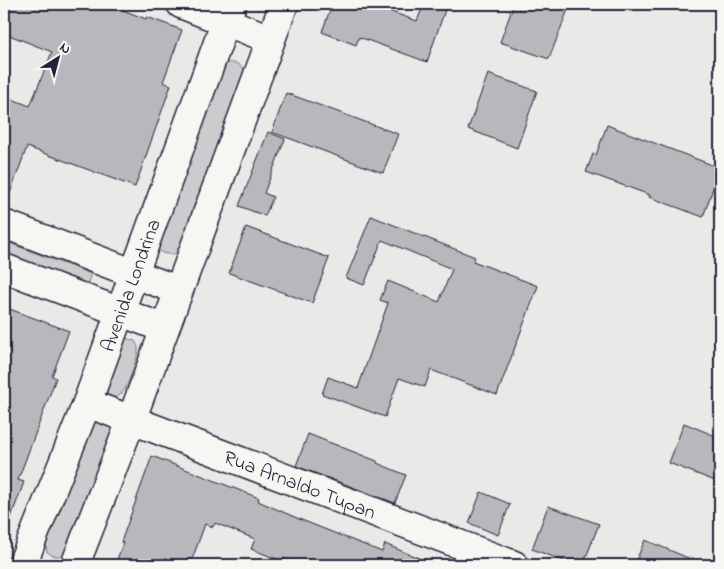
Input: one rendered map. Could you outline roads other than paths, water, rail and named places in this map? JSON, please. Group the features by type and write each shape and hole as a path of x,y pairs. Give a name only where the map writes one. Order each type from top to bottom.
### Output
{"main road":[{"path":"181,4 229,13 270,39"},
{"path":"74,565 130,420 284,4"},
{"name":"Avenida Londrina","path":"22,565 87,403 229,13"},
{"path":"4,224 177,290"},
{"path":"4,268 163,328"},
{"name":"Rua Arnaldo Tupan","path":"87,403 514,565"},
{"path":"4,560 18,565"}]}
